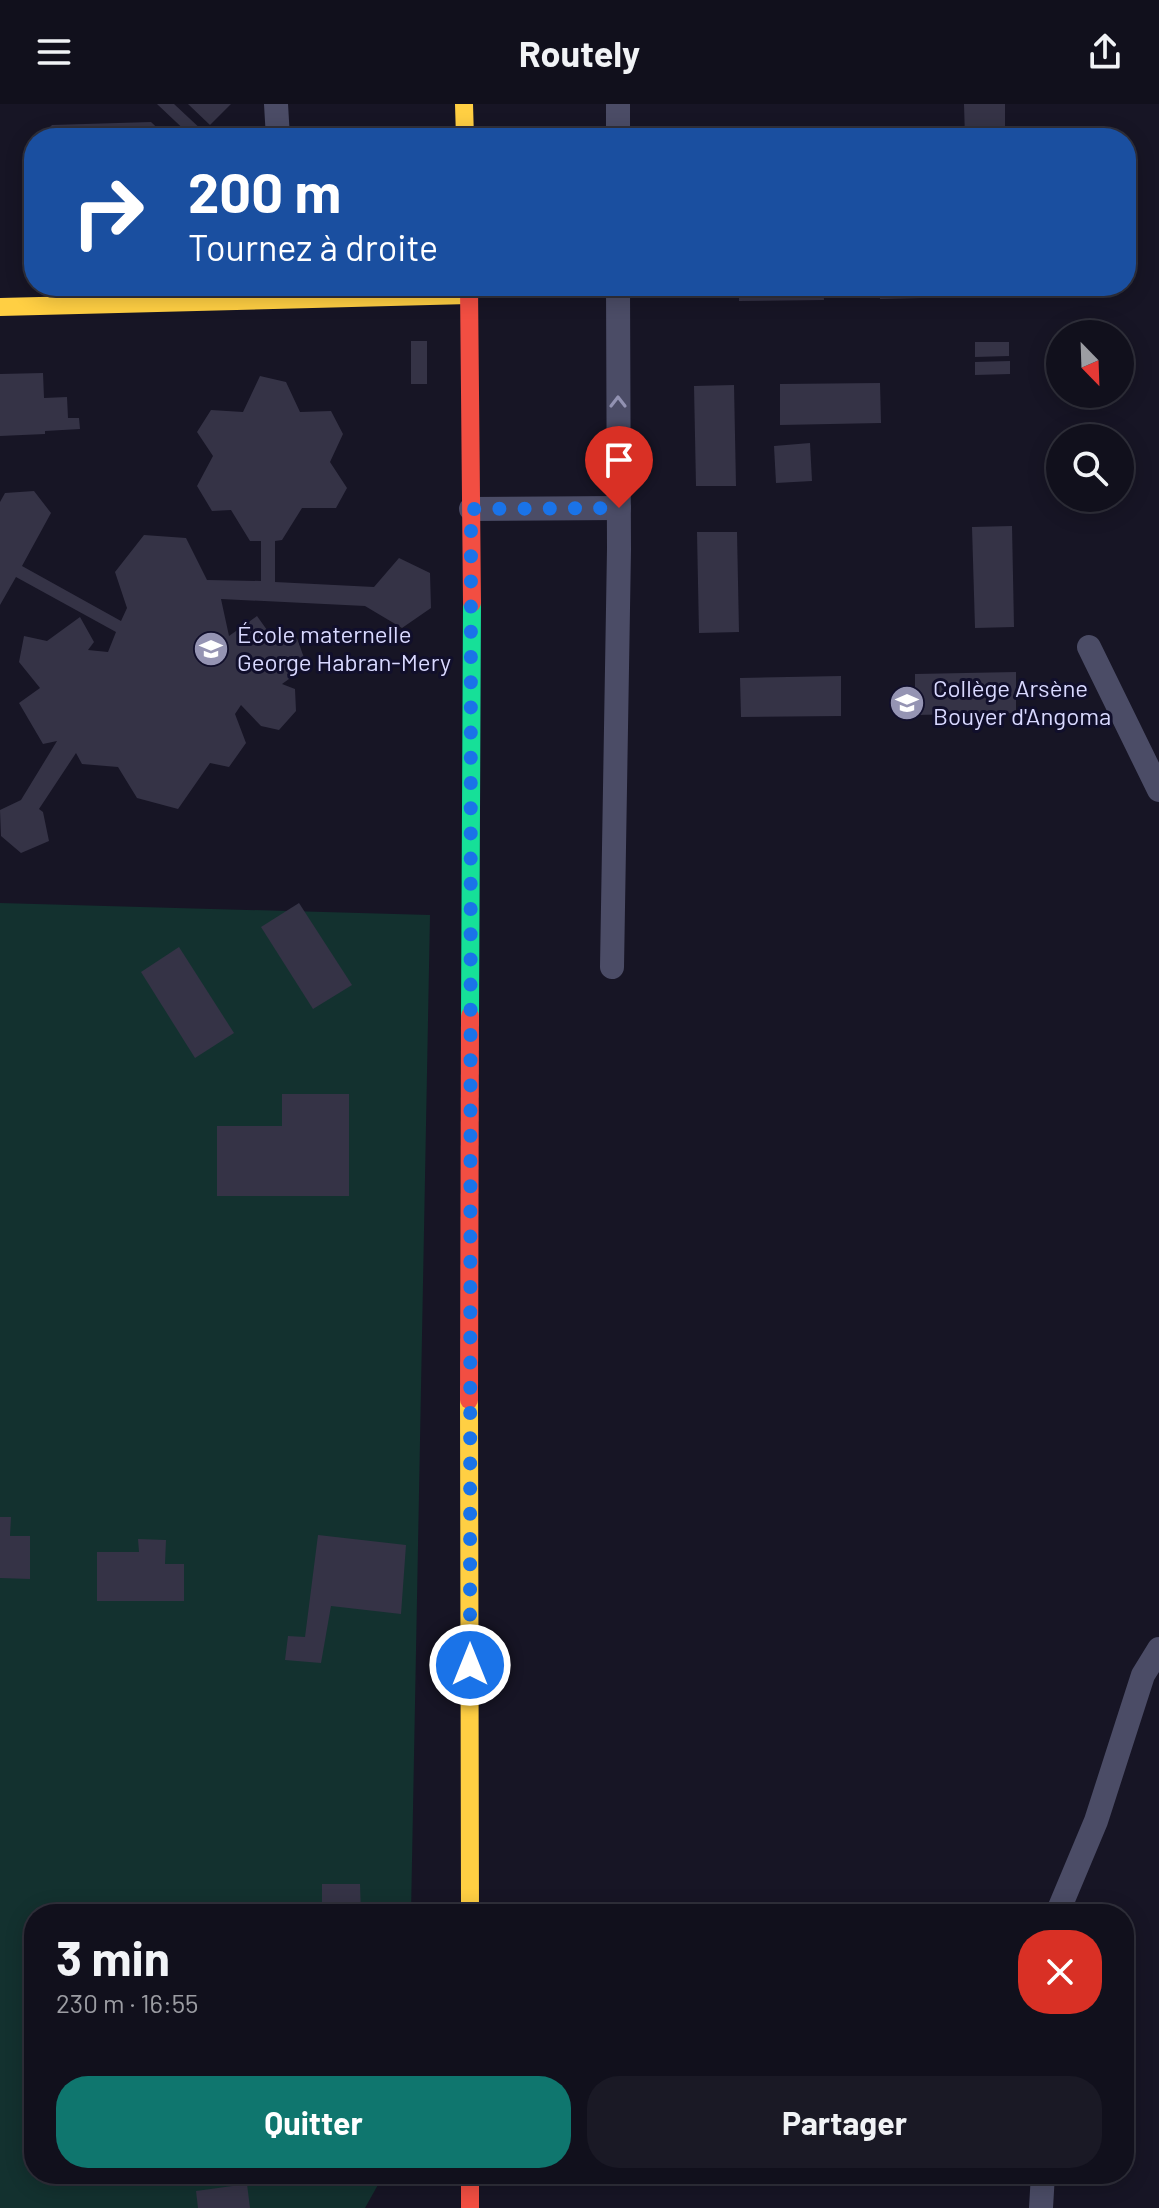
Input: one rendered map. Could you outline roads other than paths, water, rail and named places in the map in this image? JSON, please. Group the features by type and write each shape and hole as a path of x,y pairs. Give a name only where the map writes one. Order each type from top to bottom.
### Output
{"street":[{"path":"464,104 465,128"},
{"path":"0,307 303,296"},
{"path":"469,296 470,1904"},
{"path":"470,2184 470,2208"}],"lane":[{"path":"276,104 277,128"},
{"path":"618,104 618,128"},
{"path":"612,967 619,508 618,296"},
{"path":"471,509 619,508"},
{"path":"1089,647 1159,790"},
{"path":"1062,1904 1096,1821 1143,1675 1159,1649"},
{"path":"1041,2208 1042,2184"}],"place":[{"name":"École maternelle George Habran-Mery","path":"211,649"},
{"name":"Collège Arsène Bouyer d'Angoma","path":"907,703"}]}
